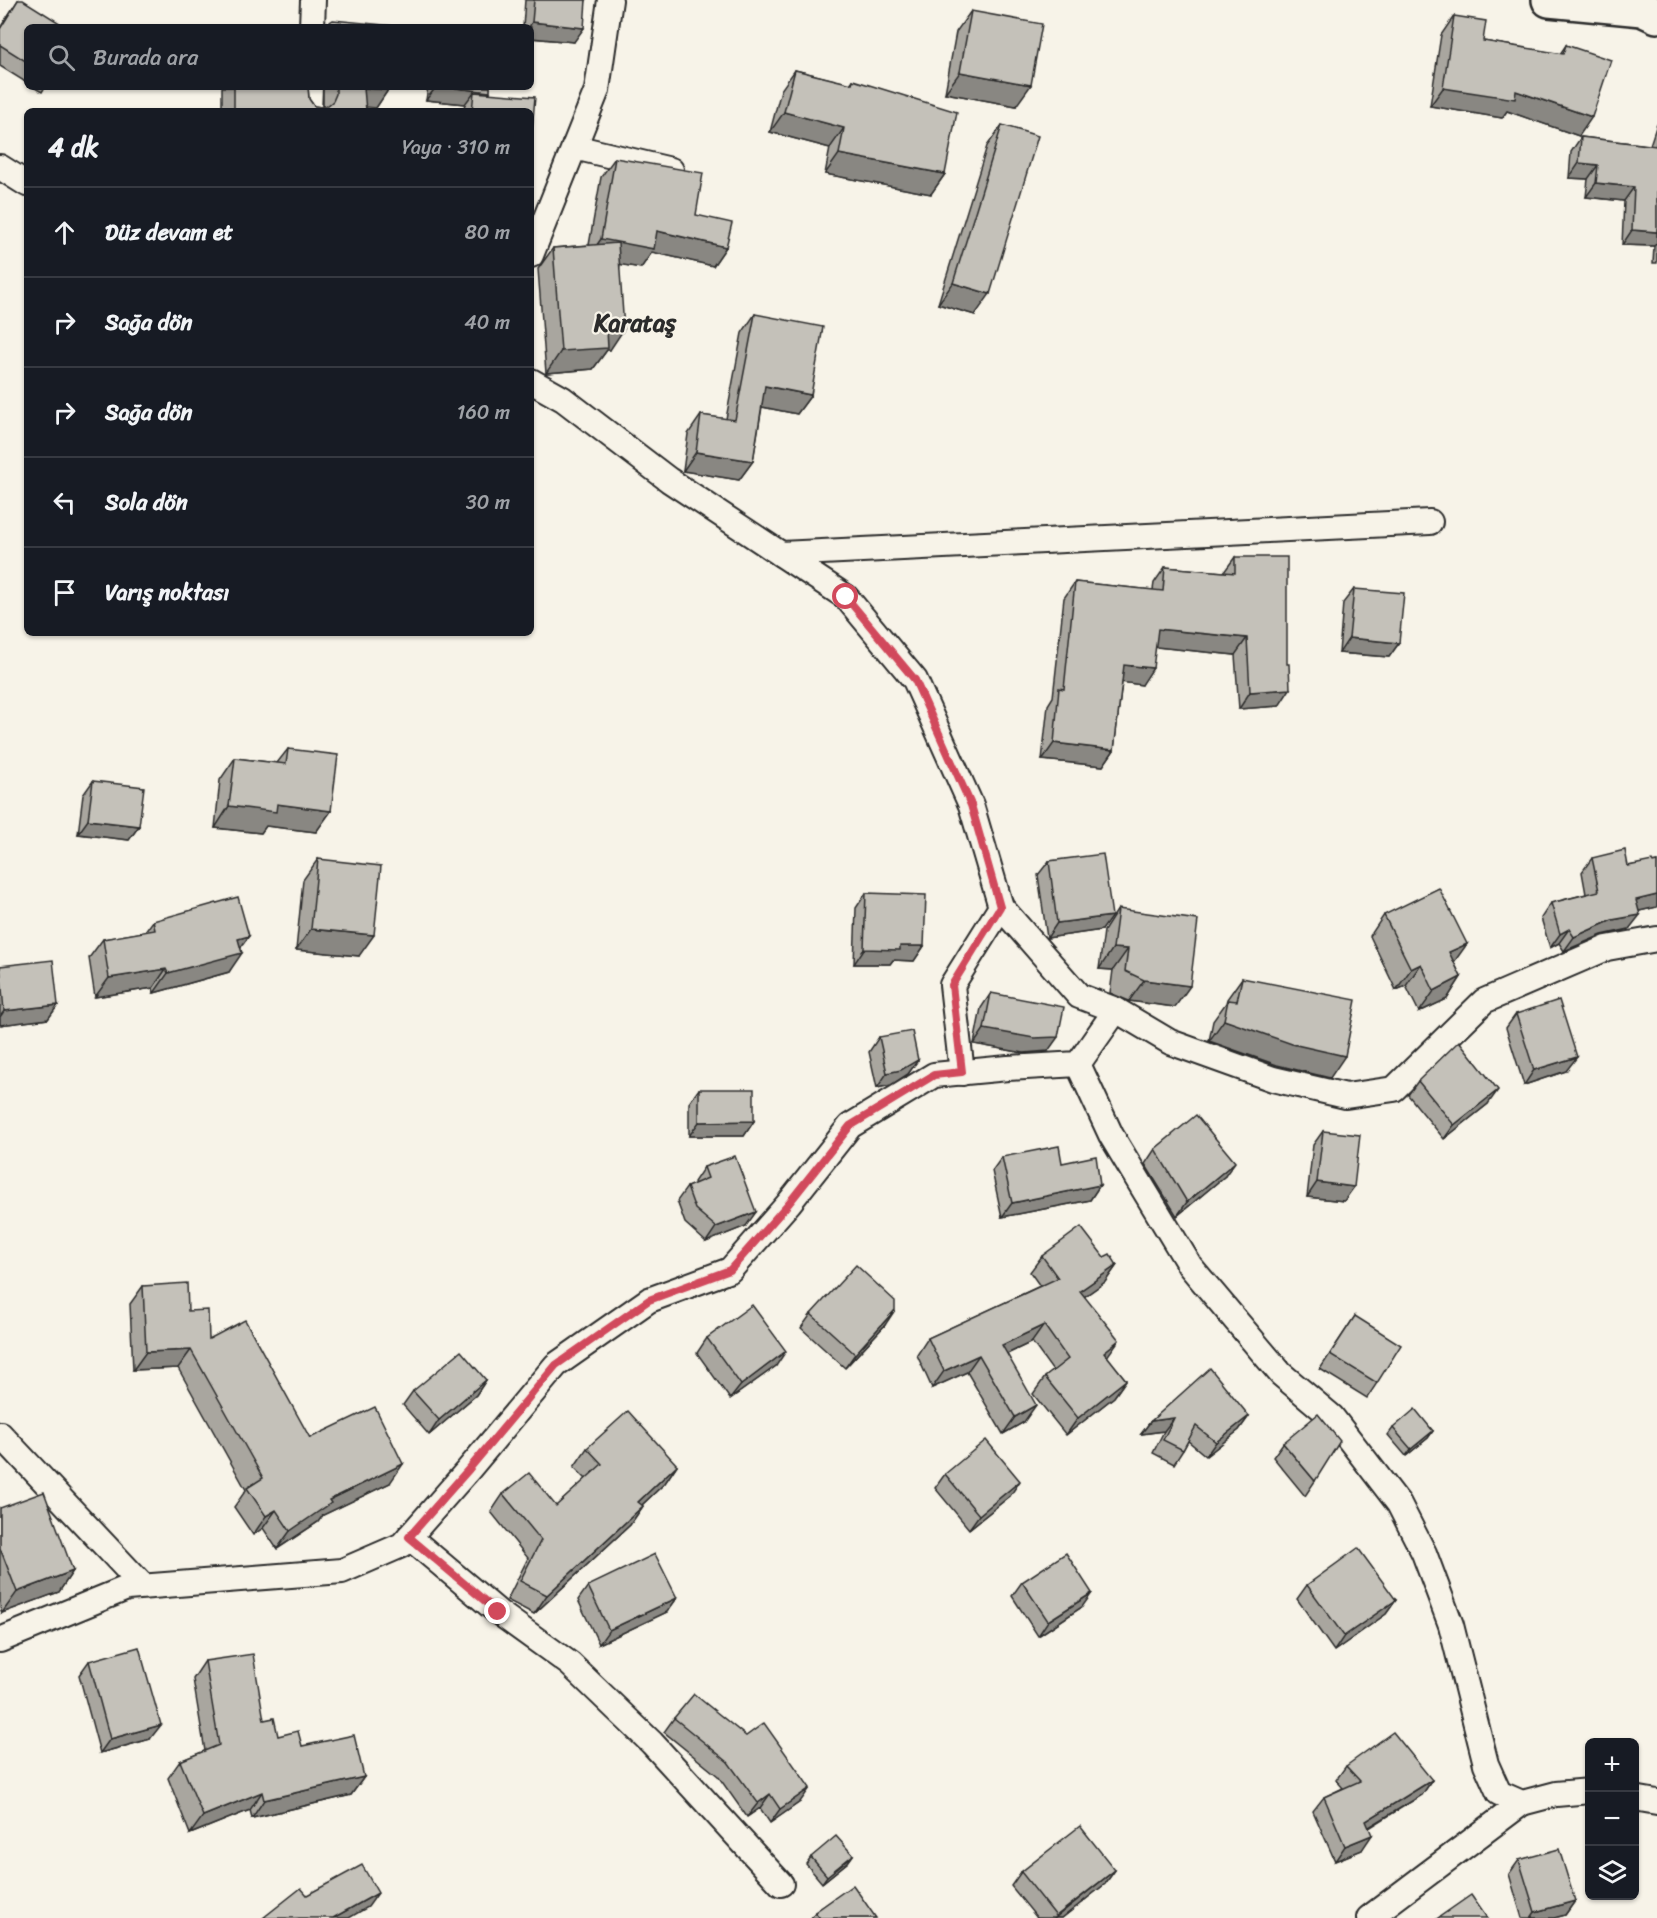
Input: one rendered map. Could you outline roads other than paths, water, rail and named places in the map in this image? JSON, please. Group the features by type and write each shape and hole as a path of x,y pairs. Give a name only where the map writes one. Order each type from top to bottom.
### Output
{"street":[{"path":"312,24 313,0"},
{"path":"534,247 597,90 610,0"},
{"path":"1549,0 1642,9 1657,16"},
{"path":"309,108 310,90"},
{"path":"574,147 688,174"},
{"path":"0,167 24,182"},
{"path":"534,383 563,399 669,480 846,597 915,680 971,805 1000,907 1079,996 1116,1010 1170,1042 1273,1079 1346,1096 1394,1089 1484,1001 1607,948 1657,939"},
{"path":"781,554 1430,522"},
{"path":"962,1072 952,985 1000,907"},
{"path":"1078,1064 1116,1010"},
{"path":"0,1640 127,1588 342,1571 402,1545 556,1365 649,1300 730,1270 789,1203 850,1126 934,1075 1078,1064"},
{"path":"1078,1064 1111,1136 1190,1266 1281,1374 1332,1417 1399,1504 1424,1553 1451,1625 1486,1764 1499,1793 1522,1803"},
{"path":"0,1434 143,1586"},
{"path":"409,1537 498,1612 570,1664 652,1743 781,1884"},
{"path":"1369,1918 1522,1803 1556,1794 1585,1791"},
{"path":"1639,1799 1657,1802"}],"district":[{"name":"Karataş","path":"635,323"}]}
